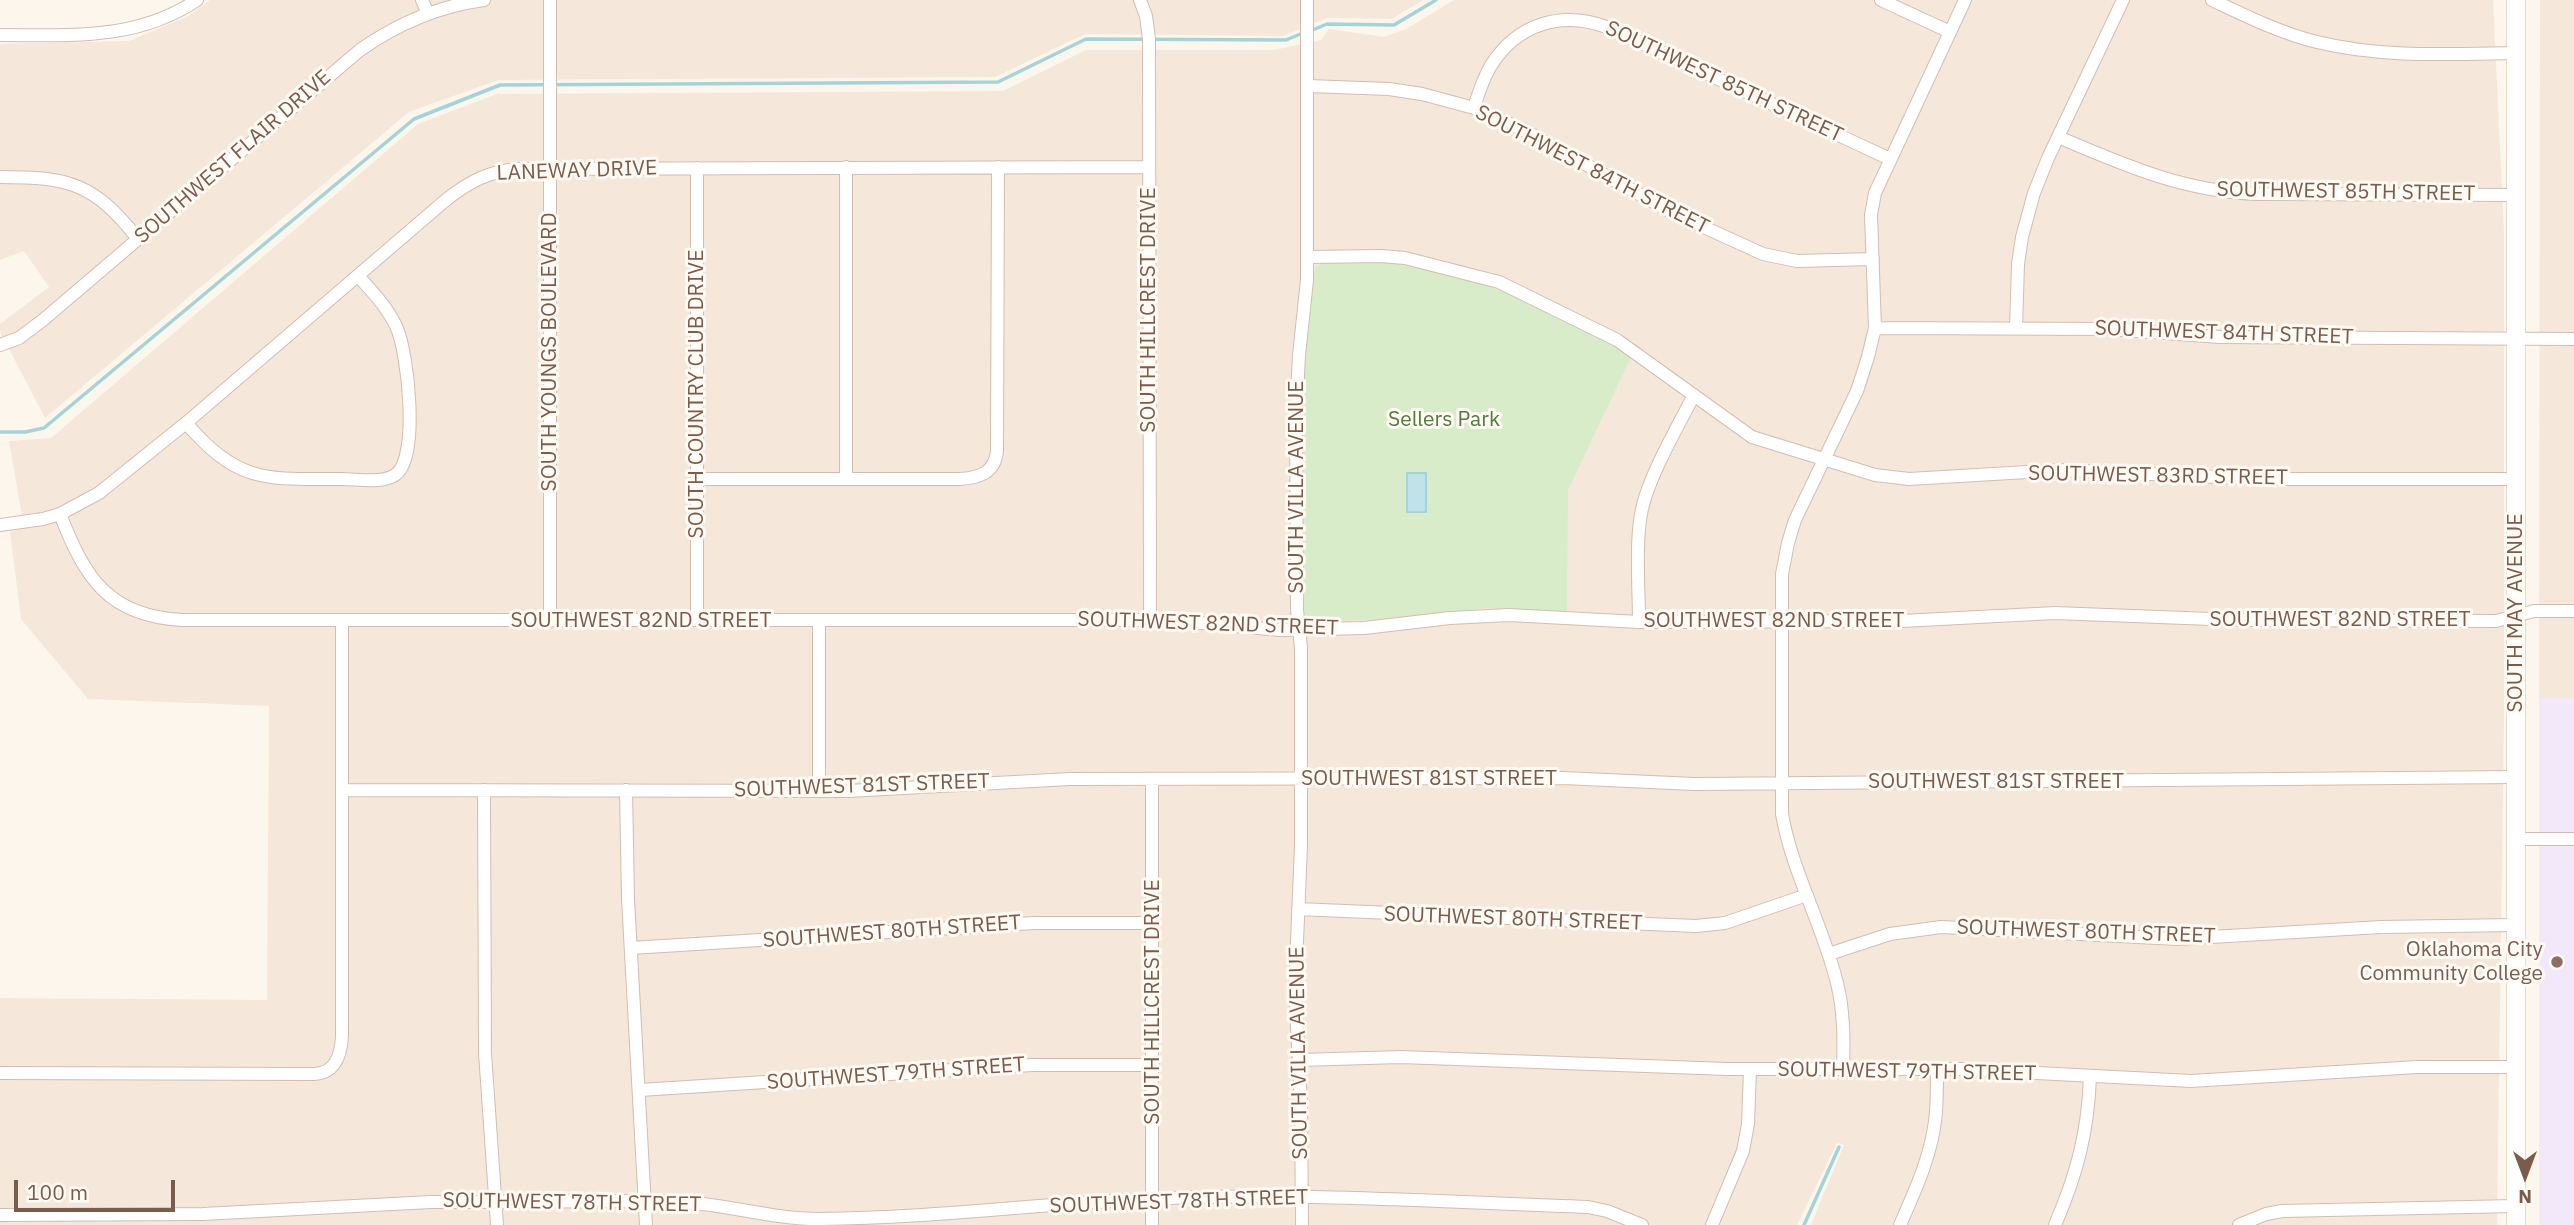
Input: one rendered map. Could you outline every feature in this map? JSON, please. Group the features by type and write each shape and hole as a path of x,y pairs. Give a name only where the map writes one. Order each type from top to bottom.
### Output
{"main road":[{"name":"SOUTH MAY AVENUE","path":"2516,0 2516,1225"}],"street":[{"path":"0,35 119,32 169,16 197,0"},
{"path":"422,0 428,14"},
{"name":"SOUTHWEST FLAIR DRIVE","path":"0,345 19,338 35,327 347,60 384,34 428,14 484,0"},
{"name":"SOUTH YOUNGS BOULEVARD","path":"550,0 550,621"},
{"name":"SOUTH HILLCREST DRIVE","path":"1140,0 1147,22 1149,50 1150,620"},
{"name":"SOUTH VILLA AVENUE","path":"1302,1225 1300,1060 1295,989 1301,779 1296,395 1307,257 1307,0"},
{"path":"1881,0 1950,32"},
{"path":"1843,1069 1842,1008 1829,954 1783,824 1780,783 1782,573 1788,542 1796,520 1857,391 1875,328 1872,202 1965,0"},
{"path":"2016,328 2016,282 2022,237 2034,193 2123,0"},
{"path":"2212,0 2293,36 2350,49 2419,54 2516,53"},
{"name":"SOUTHWEST 85TH STREET","path":"1474,108 1491,66 1501,51 1517,37 1546,23 1582,20 1609,28 1890,159"},
{"name":"SOUTHWEST 84TH STREET","path":"1308,86 1389,89 1422,94 1474,108 1526,131 1673,213 1752,251 1797,261 1873,259"},
{"name":"SOUTHWEST 85TH STREET","path":"2058,137 2137,171 2185,186 2214,191 2258,194 2517,195"},
{"path":"846,167 846,479"},
{"path":"697,479 969,479 984,474 992,467 996,461 998,443 998,167"},
{"name":"LANEWAY DRIVE","path":"0,525 60,514 109,486 469,183 488,174 506,170 550,169 1149,167"},
{"name":"SOUTH COUNTRY CLUB DRIVE","path":"696,620 697,168"},
{"path":"0,177 57,179 80,187 105,202 138,239"},
{"name":"SOUTHWEST 83RD STREET","path":"1307,257 1405,258 1499,282 1617,340 1752,437 1875,475 1902,479 2061,470 2263,479 2516,480"},
{"path":"186,422 223,460 260,477 372,480 396,474 403,465 408,446 408,386 404,347 391,316 358,276"},
{"name":"SOUTHWEST 84TH STREET","path":"1875,328 2109,329 2220,337 2574,340"},
{"path":"1639,622 1639,534 1642,507 1650,484 1694,396"},
{"name":"SOUTHWEST 82ND STREET","path":"60,514 90,578 119,603 142,614 192,621 1150,620 1299,630 1364,628 1509,614 1639,622 1902,621 2055,613 2286,621 2496,621 2533,611 2574,611"},
{"path":"0,1073 314,1074 324,1073 335,1064 341,1044 342,621"},
{"path":"819,791 820,621"},
{"name":"SOUTHWEST 81ST STREET","path":"342,790 819,791 898,789 1021,780 1152,779 1549,778 1668,784 2516,778"},
{"name":"SOUTH HILLCREST DRIVE","path":"1152,779 1152,1225"},
{"path":"484,790 485,1053 497,1225"},
{"path":"626,790 631,948 646,1225"},
{"path":"2516,839 2574,839"},
{"name":"SOUTHWEST 80TH STREET","path":"1298,909 1696,926 1725,923 1807,895"},
{"name":"SOUTHWEST 80TH STREET","path":"631,948 1034,923 1153,923"},
{"name":"SOUTHWEST 80TH STREET","path":"1829,954 1890,934 1941,927 2177,939 2420,925 2515,925"},
{"name":"SOUTHWEST 79TH STREET","path":"1300,1060 1401,1057 1749,1070 1937,1069 2191,1081 2417,1068 2515,1067"},
{"name":"SOUTHWEST 79TH STREET","path":"640,1090 1032,1065 1153,1065"},
{"path":"1900,1225 1921,1176 1930,1146 1936,1112 1937,1069"},
{"path":"1712,1225 1743,1151 1748,1124 1749,1070"},
{"path":"2055,1225 2081,1155 2090,1077"},
{"name":"SOUTHWEST 78TH STREET","path":"0,1215 203,1214 431,1202 646,1201 697,1202 820,1222 1152,1199 1302,1198 1403,1199 1588,1207 1607,1211 1642,1225"},
{"path":"2239,1225 2266,1214 2282,1211 2515,1206"}],"shaded area":[{"path":"210,0 1423,0 1392,19 1327,18 1283,36 1085,34 995,77 498,80 409,112 45,418 0,332 0,324 49,287 24,251 0,260 0,44 129,41 188,16"},
{"path":"1454,0 2493,0 2504,231 2504,718 2497,1225 1811,1225 1844,1145 1837,1143 1797,1225 0,1225 0,998 267,1000 269,706 88,699 21,619 10,532 24,528 9,441 51,438 418,124 497,94 1003,91 1086,50 1274,50 1321,40 1329,29 1384,37 1406,29"},
{"path":"2540,0 2574,0 2574,699 2539,698"},
{"name":"Oklahoma City Community College","path":"2539,698 2574,698 2574,1225 2539,1225"}],"green space":[{"name":"Sellers Park","path":"1327,262 1379,262 1418,267 1482,284 1545,309 1631,357 1568,490 1567,612 1486,608 1384,619 1313,622 1305,618 1302,608 1304,363 1314,272 1317,266"}],"water":[{"path":"1407,473 1426,473 1426,512 1407,512"}],"waterway":[{"path":"1310,31 1327,24 1394,25 1436,0"},
{"path":"0,432 25,432 44,428 414,119 500,85 998,82 1086,39 1286,40 1303,33"},
{"path":"1804,1225 1839,1147"}],"place":[{"name":"Oklahoma City Community College","path":"2557,962"}]}
